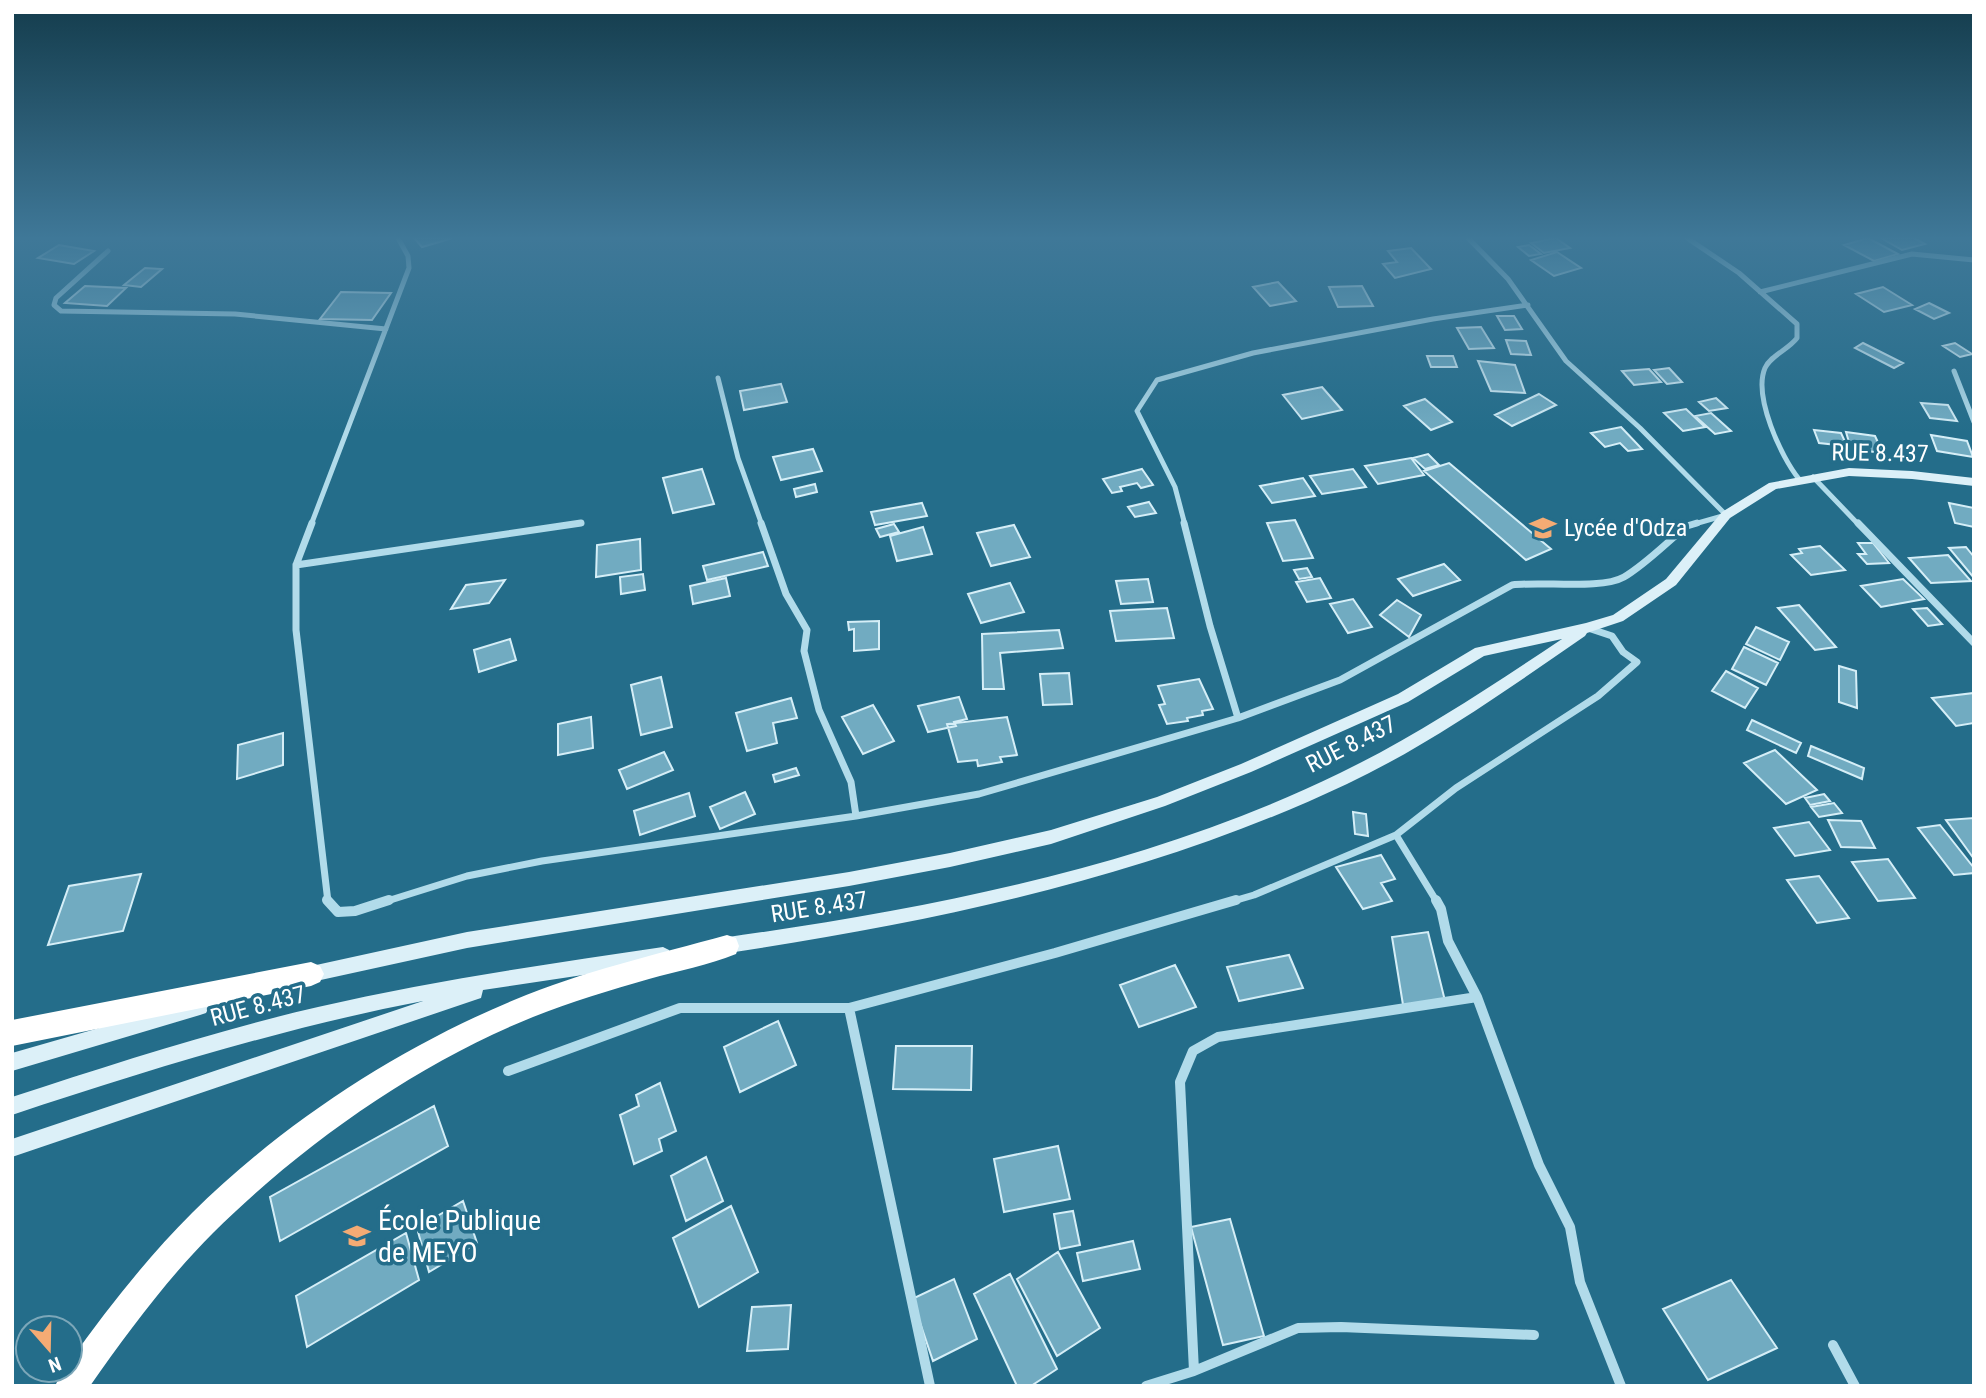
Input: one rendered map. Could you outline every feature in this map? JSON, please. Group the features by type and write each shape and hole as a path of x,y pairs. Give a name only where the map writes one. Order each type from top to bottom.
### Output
{"highway":[{"path":"71,1386 110,1331 223,1204 353,1100 431,1053 494,1022 569,991 727,946"},
{"path":"12,1033 311,974"}],"main road":[{"name":"RUE 8.437","path":"12,1062 311,974 467,940 950,860 1051,836 1160,802 1247,768 1403,698 1480,652 1587,628 1618,618 1671,582 1727,515 1773,486 1799,479 1849,472 1879,472 1974,482"},
{"name":"RUE 8.437","path":"12,1106 171,1054 318,1015 530,973 815,934 951,907 1054,881 1168,847 1257,816 1343,779 1431,729 1587,628"},
{"path":"12,1148 530,973"}],"street":[{"path":"55,303 61,311 229,313 310,318 386,329"},
{"path":"396,303 296,565 296,630 327,901 338,912 355,911 467,876 529,864 856,816 979,794 1238,718 1340,680 1512,585 1536,582 1614,582 1623,578 1687,526 1727,515 1640,428 1566,361 1528,305 1433,318 1253,353 1157,380 1137,411 1175,487 1210,626 1238,718"},
{"path":"1773,303 1797,324 1800,332 1791,346 1766,366 1763,378 1774,436 1785,461 1799,479"},
{"path":"1954,371 1974,422"},
{"path":"718,378 738,458 786,594 807,630 804,651 819,710 851,782 856,816"},
{"path":"1813,477 1974,643"},
{"path":"296,565 581,523"},
{"path":"508,1071 680,1008 849,1008 1055,953 1254,895 1396,835 1457,788 1598,696 1637,662 1623,652 1612,636 1587,628"},
{"path":"1396,835 1441,909 1448,941 1477,997 1539,1165 1570,1227 1580,1282 1621,1386"},
{"path":"1194,1371 1180,1082 1193,1051 1218,1037 1477,997"},
{"path":"849,1008 930,1386"},
{"path":"1146,1386 1194,1371 1298,1328 1341,1327 1534,1335"},
{"path":"1833,1345 1855,1386"}],"building":[{"path":"68,303 110,303 107,306"},
{"path":"332,303 384,303 372,320 320,319"},
{"path":"1336,303 1371,303 1373,306 1338,307"},
{"path":"1870,303 1912,305 1884,312"},
{"path":"1929,303 1949,313 1934,319 1915,309"},
{"path":"1497,316 1514,316 1522,329 1505,330"},
{"path":"1481,327 1494,348 1469,349 1457,328"},
{"path":"1506,340 1526,341 1531,355 1511,354"},
{"path":"1863,343 1903,363 1894,368 1855,348"},
{"path":"1955,343 1972,354 1960,357 1943,346"},
{"path":"1427,356 1453,356 1457,367 1431,367"},
{"path":"1478,361 1515,365 1525,393 1491,391"},
{"path":"1669,368 1682,382 1667,384 1654,370"},
{"path":"1649,369 1661,382 1634,385 1622,371"},
{"path":"781,384 787,402 744,410 740,391"},
{"path":"1322,387 1342,410 1302,419 1283,395"},
{"path":"1539,394 1556,405 1512,426 1495,415"},
{"path":"1716,398 1727,408 1709,411 1699,402"},
{"path":"1425,399 1452,422 1431,430 1404,406"},
{"path":"1921,403 1948,405 1957,421 1930,418"},
{"path":"1686,409 1705,427 1683,431 1664,413"},
{"path":"1711,413 1731,431 1715,434 1695,416"},
{"path":"1621,427 1642,449 1628,451 1620,443 1605,447 1591,433"},
{"path":"1814,430 1841,433 1847,446 1819,443"},
{"path":"1846,432 1875,436 1883,453 1851,449"},
{"path":"1931,435 1967,441 1973,457 1937,451"},
{"path":"813,449 822,471 781,480 773,457"},
{"path":"1428,454 1439,465 1425,469 1413,458"},
{"path":"1411,458 1424,475 1378,484 1365,466"},
{"path":"1449,463 1551,549 1526,560 1424,471"},
{"path":"702,469 714,504 673,513 663,478"},
{"path":"1142,469 1153,485 1141,488 1137,483 1120,487 1122,491 1112,493 1103,479"},
{"path":"1353,469 1366,487 1322,494 1310,476"},
{"path":"1303,478 1315,496 1272,503 1260,486"},
{"path":"815,484 817,492 796,497 794,489"},
{"path":"1149,502 1156,513 1135,517 1128,507"},
{"path":"922,503 927,516 875,525 871,512"},
{"path":"1949,503 1974,508 1974,527 1955,523"},
{"path":"1295,520 1313,558 1283,561 1267,523"},
{"path":"894,524 899,532 880,537 876,529"},
{"path":"1014,525 1030,557 991,566 977,533"},
{"path":"923,527 932,554 897,561 890,536"},
{"path":"640,539 641,570 596,577 597,545"},
{"path":"1858,543 1873,543 1889,563 1867,564 1858,554 1866,554"},
{"path":"1820,546 1845,570 1811,575 1791,555 1802,553 1799,549"},
{"path":"1966,547 1974,557 1974,578 1949,548"},
{"path":"763,552 768,566 707,580 703,566"},
{"path":"1948,555 1971,581 1931,583 1909,558"},
{"path":"1444,564 1460,580 1413,596 1398,579"},
{"path":"1307,568 1312,577 1299,579 1294,570"},
{"path":"643,574 645,590 621,594 620,577"},
{"path":"726,578 730,596 693,604 690,586"},
{"path":"1320,578 1331,598 1307,602 1296,582"},
{"path":"1148,579 1153,602 1121,604 1116,581"},
{"path":"1903,579 1924,599 1881,607 1861,586"},
{"path":"505,580 489,603 451,609 466,585"},
{"path":"1010,583 1024,612 981,623 968,594"},
{"path":"1353,599 1372,627 1348,633 1330,604"},
{"path":"1397,600 1421,615 1409,637 1380,615"},
{"path":"1799,605 1836,647 1815,650 1778,608"},
{"path":"1167,608 1174,638 1116,641 1110,611"},
{"path":"1927,608 1942,624 1928,626 1913,609"},
{"path":"879,621 879,649 854,651 854,629 849,630 848,622"},
{"path":"1756,627 1789,642 1780,660 1746,644"},
{"path":"1059,630 1063,648 1000,653 1004,689 983,689 982,634"},
{"path":"510,639 516,660 479,672 474,650"},
{"path":"1744,647 1778,663 1766,685 1732,669"},
{"path":"1839,666 1856,671 1857,708 1839,702"},
{"path":"1726,671 1758,688 1745,708 1712,691"},
{"path":"1069,673 1072,704 1043,705 1040,674"},
{"path":"661,677 672,727 641,735 631,685"},
{"path":"1199,679 1213,709 1202,711 1203,715 1187,718 1188,721 1167,724 1159,705 1165,704 1158,686"},
{"path":"1974,693 1974,723 1956,726 1932,698"},
{"path":"959,697 967,719 954,722 956,726 928,732 918,706"},
{"path":"791,698 797,718 773,723 777,743 747,751 736,713"},
{"path":"873,705 894,741 863,754 842,717"},
{"path":"591,717 593,748 558,755 558,724"},
{"path":"1007,717 1017,755 1000,757 1002,762 978,766 977,760 958,762 947,724"},
{"path":"1752,720 1801,743 1796,753 1747,730"},
{"path":"283,733 283,765 237,779 238,745"},
{"path":"1811,746 1864,768 1862,779 1808,756"},
{"path":"1775,750 1817,790 1786,804 1744,763"},
{"path":"664,752 673,770 627,789 619,770"},
{"path":"796,768 799,775 775,782 773,775"},
{"path":"745,792 755,814 720,829 710,807"},
{"path":"689,793 695,816 640,835 634,811"},
{"path":"1824,794 1830,801 1810,805 1805,798"},
{"path":"1834,803 1842,813 1819,817 1811,807"},
{"path":"1353,812 1366,814 1368,836 1355,834"},
{"path":"1974,818 1974,859 1946,820"},
{"path":"1828,820 1861,821 1875,848 1841,847"},
{"path":"1809,822 1830,850 1795,856 1774,828"},
{"path":"1940,825 1974,868 1974,873 1954,875 1918,828"},
{"path":"1381,855 1395,879 1381,883 1392,901 1363,909 1336,867"},
{"path":"1888,859 1915,898 1878,901 1852,862"},
{"path":"141,874 123,931 48,945 69,886"},
{"path":"1819,876 1849,918 1817,923 1787,880"},
{"path":"1428,932 1446,1005 1404,1011 1392,937"},
{"path":"1289,955 1303,988 1239,1001 1227,967"},
{"path":"1175,965 1196,1007 1139,1027 1120,985"},
{"path":"778,1021 796,1065 740,1092 724,1047"},
{"path":"896,1046 972,1046 971,1090 893,1089"},
{"path":"660,1083 676,1131 659,1139 662,1151 634,1164 620,1115 639,1106 636,1095"},
{"path":"434,1106 448,1146 280,1241 270,1197"},
{"path":"1058,1146 1070,1199 1004,1212 994,1159"},
{"path":"706,1157 723,1201 686,1221 671,1176"},
{"path":"463,1201 477,1243 429,1272 417,1228"},
{"path":"731,1206 758,1272 699,1307 673,1238"},
{"path":"1073,1211 1080,1245 1060,1249 1054,1214"},
{"path":"1230,1219 1264,1336 1223,1345 1191,1227"},
{"path":"406,1233 419,1280 307,1347 296,1296"},
{"path":"1133,1241 1140,1269 1083,1281 1077,1253"},
{"path":"1058,1252 1100,1328 1057,1356 1017,1279"},
{"path":"1010,1274 1057,1369 1031,1386 1017,1386 974,1294"},
{"path":"954,1279 977,1339 933,1361 912,1299"},
{"path":"1731,1280 1777,1348 1708,1380 1663,1309"},
{"path":"791,1305 788,1349 747,1351 752,1307"}],"place":[{"name":"Lycée d'Odza","path":"1543,528"},
{"name":"École Publique de MEYO","path":"357,1236"}]}
